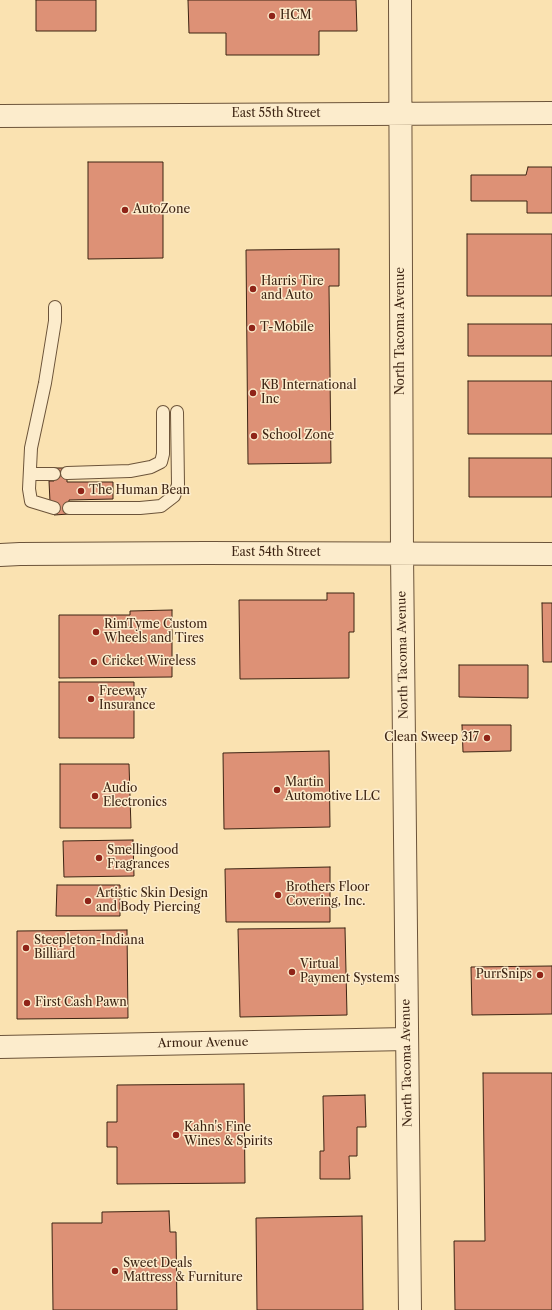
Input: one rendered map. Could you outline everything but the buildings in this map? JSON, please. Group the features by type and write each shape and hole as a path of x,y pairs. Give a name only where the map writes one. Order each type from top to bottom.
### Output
{"street":[{"name":"North Tacoma Avenue","path":"400,0 402,553 410,1310"},
{"name":"East 55th Street","path":"0,116 552,113"},
{"name":"East 54th Street","path":"0,555 402,553 552,554"},
{"name":"Armour Avenue","path":"0,1046 407,1039"}],"lane":[{"path":"54,508 31,501 29,489 31,448 45,383 55,321 55,307"},
{"path":"67,473 130,471 151,467 161,462 163,454 163,412"},
{"path":"69,508 140,508 161,506 174,496 178,485 177,412"},
{"path":"30,474 54,474"}],"place":[{"name":"HCM","path":"272,16"},
{"name":"AutoZone","path":"125,210"},
{"name":"Harris Tire and Auto","path":"253,289"},
{"name":"T-Mobile","path":"252,328"},
{"name":"KB International Inc","path":"253,393"},
{"name":"School Zone","path":"254,436"},
{"name":"The Human Bean","path":"81,491"},
{"name":"RimTyme Custom Wheels and Tires","path":"96,632"},
{"name":"Cricket Wireless","path":"94,662"},
{"name":"Freeway Insurance","path":"91,699"},
{"name":"Clean Sweep 317","path":"487,738"},
{"name":"Martin Automotive LLC","path":"277,790"},
{"name":"Audio Electronics","path":"95,796"},
{"name":"Smellingood Fragrances","path":"99,858"},
{"name":"Brothers Floor Covering, Inc.","path":"278,895"},
{"name":"Artistic Skin Design and Body Piercing","path":"88,901"},
{"name":"Steepleton-Indiana Billiard","path":"26,948"},
{"name":"Virtual Payment Systems","path":"292,972"},
{"name":"PurrSnips","path":"540,975"},
{"name":"First Cash Pawn","path":"27,1003"},
{"name":"Kahn's Fine Wines & Spirits","path":"176,1135"},
{"name":"Sweet Deals Mattress & Furniture","path":"115,1271"}]}
